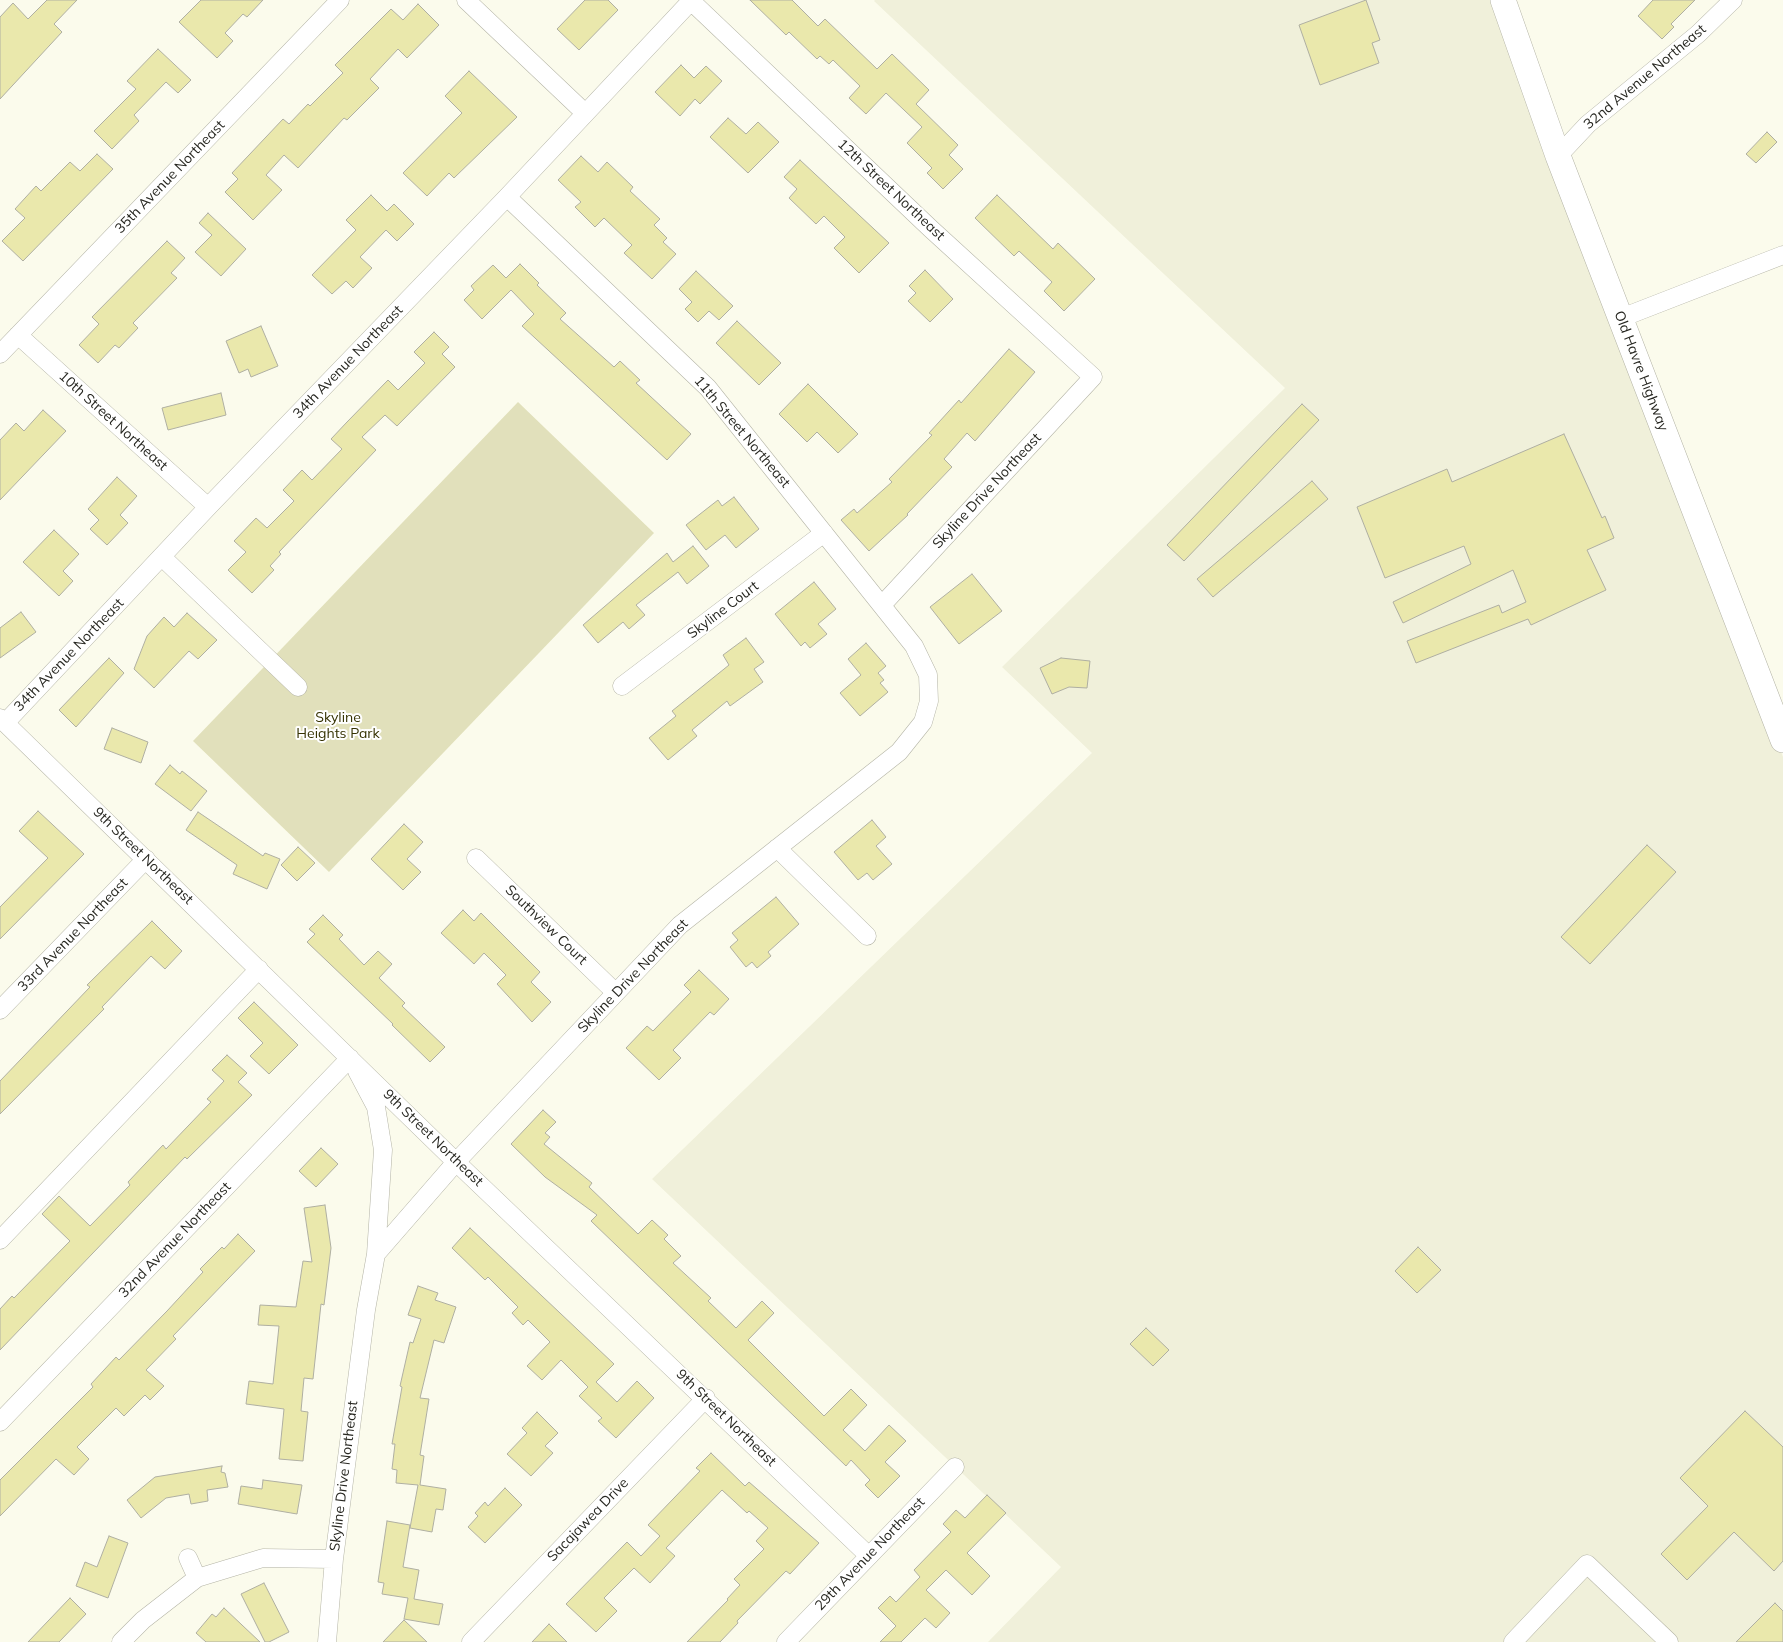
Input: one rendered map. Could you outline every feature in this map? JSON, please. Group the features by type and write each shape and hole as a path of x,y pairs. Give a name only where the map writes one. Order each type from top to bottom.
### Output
{"highway":[{"name":"Old Havre Highway","path":"1503,0 1558,156 1783,740"}],"street":[{"name":"35th Avenue Northeast","path":"0,354 340,0"},
{"path":"466,0 585,114"},
{"name":"32nd Avenue Northeast","path":"1558,156 1588,124 1698,34 1733,0"},
{"name":"34th Avenue Northeast","path":"3,720 507,197 691,1"},
{"name":"12th Street Northeast","path":"691,1 930,229 1093,377"},
{"name":"11th Street Northeast","path":"507,197 708,388 914,646 928,676 929,701"},
{"path":"1621,318 1783,255"},
{"name":"10th Street Northeast","path":"18,335 208,507"},
{"name":"Skyline Drive Northeast","path":"882,605 1093,377"},
{"name":"Skyline Court","path":"622,686 824,533"},
{"path":"162,557 298,687"},
{"name":"Skyline Drive Northeast","path":"376,1254 456,1162 680,925 898,752 923,722 929,701"},
{"name":"9th Street Northeast","path":"3,720 456,1162 706,1398 869,1556"},
{"path":"777,848 867,936"},
{"name":"Southview Court","path":"476,858 616,992"},
{"name":"33rd Avenue Northeast","path":"0,1010 146,859"},
{"path":"0,1240 259,969"},
{"name":"32nd Avenue Northeast","path":"0,1422 350,1058"},
{"name":"Skyline Drive Northeast","path":"121,1642 143,1620 197,1578 263,1558 334,1559 366,1310 376,1254 383,1150 376,1107 350,1058"},
{"name":"Sacajawea Drive","path":"471,1642 706,1398"},
{"name":"29th Avenue Northeast","path":"786,1642 955,1467"},
{"path":"188,1558 197,1578"},
{"path":"327,1642 334,1559"},
{"path":"1513,1642 1587,1564 1669,1642"}],"shaded area":[{"path":"875,0 1503,0 1558,156 1783,757 1783,1642 988,1642 1061,1567 652,1179 1092,753 1002,667 1285,388"}],"green space":[{"name":"Skyline Heights Park","path":"518,402 654,533 329,872 193,741"}],"building":[{"path":"47,0 77,0 54,24 62,32 0,99 0,17 13,3 28,19"},
{"path":"201,0 263,0 247,17 243,14 225,33 233,41 217,58 179,22"},
{"path":"585,0 608,0 618,10 579,50 557,29"},
{"path":"750,0 792,0 818,26 825,19 877,69 892,54 929,90 916,104 958,145 949,155 963,169 943,189 927,173 932,168 907,143 922,127 886,93 866,114 849,98 860,86 833,60 829,64 820,56 817,59 789,32 786,35"},
{"path":"1366,0 1380,40 1372,43 1379,63 1320,85 1299,25"},
{"path":"1653,0 1695,0 1671,24 1674,27 1662,39 1638,16"},
{"path":"418,4 439,25 407,58 398,49 370,79 379,88 347,120 344,118 298,168 284,155 266,175 282,190 253,220 225,192 238,179 232,173 283,119 289,124 343,73 335,65 391,9 403,20"},
{"path":"158,49 191,80 178,93 166,82 134,115 139,121 112,149 94,131 136,89 127,81"},
{"path":"681,65 694,78 706,66 722,81 700,104 695,99 680,116 655,92"},
{"path":"469,71 517,117 454,178 449,173 427,196 403,173 462,113 445,96"},
{"path":"728,118 746,134 758,122 779,142 748,173 710,137"},
{"path":"1767,132 1777,142 1756,163 1746,154"},
{"path":"97,154 113,169 23,261 2,241 25,218 15,209 36,186 41,191 70,162 80,171"},
{"path":"581,156 598,172 607,162 633,187 630,191 660,219 654,225 667,238 663,242 676,254 652,279 624,253 632,245 604,218 595,227 575,207 581,202 558,180"},
{"path":"800,160 889,243 859,273 834,248 845,237 824,216 816,224 789,198 797,189 784,177"},
{"path":"371,195 387,211 394,204 414,224 397,241 386,230 360,257 372,268 353,288 346,281 332,294 312,275 356,230 346,220"},
{"path":"997,195 1053,249 1058,243 1095,279 1064,311 1044,291 1052,282 1019,251 1014,256 975,218"},
{"path":"208,213 246,249 221,276 195,252 212,235 199,223"},
{"path":"167,241 185,258 171,273 177,278 133,323 138,328 119,348 115,345 98,363 79,345 99,324 92,317"},
{"path":"520,264 539,283 537,285 566,313 560,319 614,367 620,361 640,380 636,383 691,434 667,460 522,326 534,314 511,290 482,319 464,300 474,290 471,286 493,265 506,278"},
{"path":"925,270 953,299 930,322 908,301 916,293 909,286"},
{"path":"696,271 733,306 719,320 709,311 698,322 685,309 692,302 679,289"},
{"path":"737,321 781,363 759,385 716,343"},
{"path":"261,326 278,366 251,377 248,369 239,373 226,341"},
{"path":"434,332 449,347 442,354 455,367 397,426 385,415 362,437 376,450 279,552 281,554 270,566 274,570 252,593 228,570 246,552 234,541 256,518 267,528 294,501 283,490 302,470 312,480 342,449 331,439 388,380 398,390 425,363 414,352"},
{"path":"1009,349 1035,372 975,441 967,433 944,459 952,467 908,515 869,551 841,520 854,509 857,513 892,482 889,479 932,435 929,433 959,400 961,403"},
{"path":"808,384 858,434 838,453 817,432 807,442 779,414"},
{"path":"221,393 226,415 168,430 162,408"},
{"path":"1302,404 1319,420 1184,561 1167,545"},
{"path":"43,410 66,431 0,500 0,440 16,423 24,431"},
{"path":"1564,434 1602,518 1605,516 1614,538 1587,550 1606,590 1531,625 1528,619 1416,663 1407,641 1499,605 1502,613 1526,602 1513,570 1403,623 1393,602 1471,564 1464,546 1385,578 1357,507 1447,469 1452,482"},
{"path":"117,477 137,496 120,515 128,523 107,545 90,529 99,520 88,509"},
{"path":"1312,481 1328,499 1213,597 1197,579"},
{"path":"734,497 759,529 736,548 725,535 706,550 686,525 718,500 722,506"},
{"path":"54,530 79,554 63,571 73,581 59,596 23,562"},
{"path":"693,546 709,566 687,584 678,572 636,605 645,615 629,629 623,622 598,643 583,625 667,553 673,562"},
{"path":"972,574 1002,611 959,644 930,607"},
{"path":"814,582 836,609 818,624 827,634 810,648 805,642 801,646 775,614"},
{"path":"21,612 36,632 0,658 0,628"},
{"path":"187,613 217,640 198,659 189,651 154,688 134,669 147,636 164,617 174,627"},
{"path":"746,638 764,662 754,669 763,682 730,706 727,701 692,730 697,736 668,760 649,738 676,716 672,711 729,665 723,655"},
{"path":"866,643 886,666 878,673 884,680 880,683 888,692 860,716 840,693 861,675 848,659"},
{"path":"109,658 124,673 76,727 59,710"},
{"path":"1061,658 1090,661 1087,688 1069,687 1052,694 1040,668"},
{"path":"112,728 148,742 141,763 104,749"},
{"path":"170,765 180,774 182,771 207,791 191,811 155,784"},
{"path":"38,811 84,854 0,939 0,907 48,858 19,831"},
{"path":"198,812 263,856 265,853 280,859 267,889 233,874 237,865 186,830"},
{"path":"872,820 886,837 876,846 892,864 873,880 867,873 858,880 834,852"},
{"path":"404,824 423,842 407,859 421,872 403,890 371,859"},
{"path":"1647,845 1676,872 1590,964 1561,937"},
{"path":"298,847 315,863 297,881 281,865"},
{"path":"776,897 799,924 768,952 771,956 757,968 752,962 746,967 730,947 738,940 732,933"},
{"path":"463,910 474,921 481,913 540,972 531,982 551,1002 532,1022 497,984 506,975 484,953 474,964 441,933"},
{"path":"323,915 343,935 339,939 364,965 378,951 392,964 379,978 405,1003 402,1006 445,1047 430,1062 307,942 315,934 309,929"},
{"path":"152,921 182,951 165,969 151,956 102,1007 104,1009 0,1114 0,1081 90,987 87,985"},
{"path":"699,970 729,999 714,1015 710,1012 673,1050 681,1058 659,1080 626,1048 647,1026 653,1031 691,992 684,985"},
{"path":"254,1002 298,1045 269,1074 250,1056 263,1043 238,1018"},
{"path":"227,1055 247,1073 238,1082 252,1095 187,1159 185,1157 0,1350 0,1309 12,1296 14,1298 70,1241 42,1214 59,1196 90,1226 130,1185 128,1182 163,1145 166,1149 211,1102 207,1099 224,1081 212,1070"},
{"path":"543,1110 556,1122 545,1133 550,1137 544,1144 592,1183 589,1187 638,1234 652,1220 668,1235 664,1239 681,1256 673,1263 711,1298 708,1301 736,1328 762,1301 774,1313 748,1340 824,1416 851,1389 867,1405 843,1430 865,1451 889,1425 906,1441 885,1462 900,1476 878,1498 865,1485 870,1480 851,1460 846,1466 591,1221 597,1215 545,1177 511,1144"},
{"path":"321,1148 338,1164 316,1187 299,1171"},
{"path":"325,1205 331,1248 324,1305 321,1304 313,1379 304,1378 301,1411 308,1412 303,1461 279,1459 284,1409 246,1404 249,1381 273,1384 279,1326 258,1325 260,1305 296,1307 303,1261 312,1262 304,1208"},
{"path":"470,1228 614,1364 596,1382 617,1402 637,1381 654,1398 616,1438 598,1421 602,1418 579,1396 588,1387 561,1360 542,1380 527,1366 550,1342 528,1320 523,1325 512,1313 518,1307 488,1277 485,1280 452,1248"},
{"path":"238,1234 255,1251 173,1336 176,1339 146,1370 164,1386 150,1400 145,1395 124,1416 116,1408 77,1447 89,1459 74,1475 56,1459 0,1516 0,1480 93,1387 91,1384 116,1357 119,1360 167,1311 203,1272 200,1269 222,1247 224,1249"},
{"path":"1418,1247 1441,1270 1417,1293 1395,1271"},
{"path":"418,1286 438,1293 435,1300 456,1307 444,1343 434,1340 420,1398 429,1399 420,1455 424,1456 420,1485 446,1489 443,1510 436,1509 432,1532 410,1528 418,1485 396,1483 397,1470 392,1469 395,1444 392,1444 402,1387 400,1386 410,1342 413,1343 421,1319 408,1315"},
{"path":"1146,1328 1169,1350 1153,1366 1130,1344"},
{"path":"1745,1411 1783,1447 1783,1561 1774,1571 1734,1532 1687,1580 1661,1554 1708,1506 1680,1478"},
{"path":"537,1412 558,1433 545,1446 553,1453 531,1476 507,1454 527,1433 522,1428"},
{"path":"711,1453 745,1486 749,1482 819,1543 790,1574 786,1571 737,1621 738,1623 720,1642 687,1642 728,1600 740,1585 734,1579 764,1549 756,1541 768,1528 749,1511 747,1513 722,1490 666,1548 675,1556 650,1583 634,1568 604,1598 617,1611 596,1632 566,1604 627,1542 641,1556 660,1536 648,1525 700,1471 696,1468"},
{"path":"222,1466 221,1472 225,1473 228,1487 207,1490 208,1501 191,1504 189,1494 166,1498 141,1518 127,1500 155,1477"},
{"path":"263,1480 302,1485 297,1514 238,1504 241,1486 262,1489"},
{"path":"505,1488 522,1505 485,1543 468,1527 478,1516 475,1513 485,1502 488,1506"},
{"path":"987,1495 1006,1513 967,1553 990,1576 972,1595 946,1570 926,1590 950,1613 936,1628 925,1618 901,1642 880,1642 896,1626 878,1608 890,1596 896,1602 920,1577 914,1570 951,1532 943,1524 956,1510 965,1518"},
{"path":"387,1521 410,1525 403,1567 419,1570 414,1599 443,1604 439,1625 404,1619 408,1598 382,1594 384,1583 378,1582"},
{"path":"109,1536 128,1543 108,1598 76,1586 85,1562 97,1567"},
{"path":"264,1583 289,1632 269,1642 265,1642 241,1594"},
{"path":"70,1598 86,1614 59,1642 28,1642"},
{"path":"1775,1603 1783,1611 1783,1642 1736,1642"},
{"path":"224,1608 260,1642 206,1642 196,1633 212,1614 216,1617"},
{"path":"404,1620 427,1642 383,1642"},
{"path":"549,1624 567,1642 532,1642"}]}
